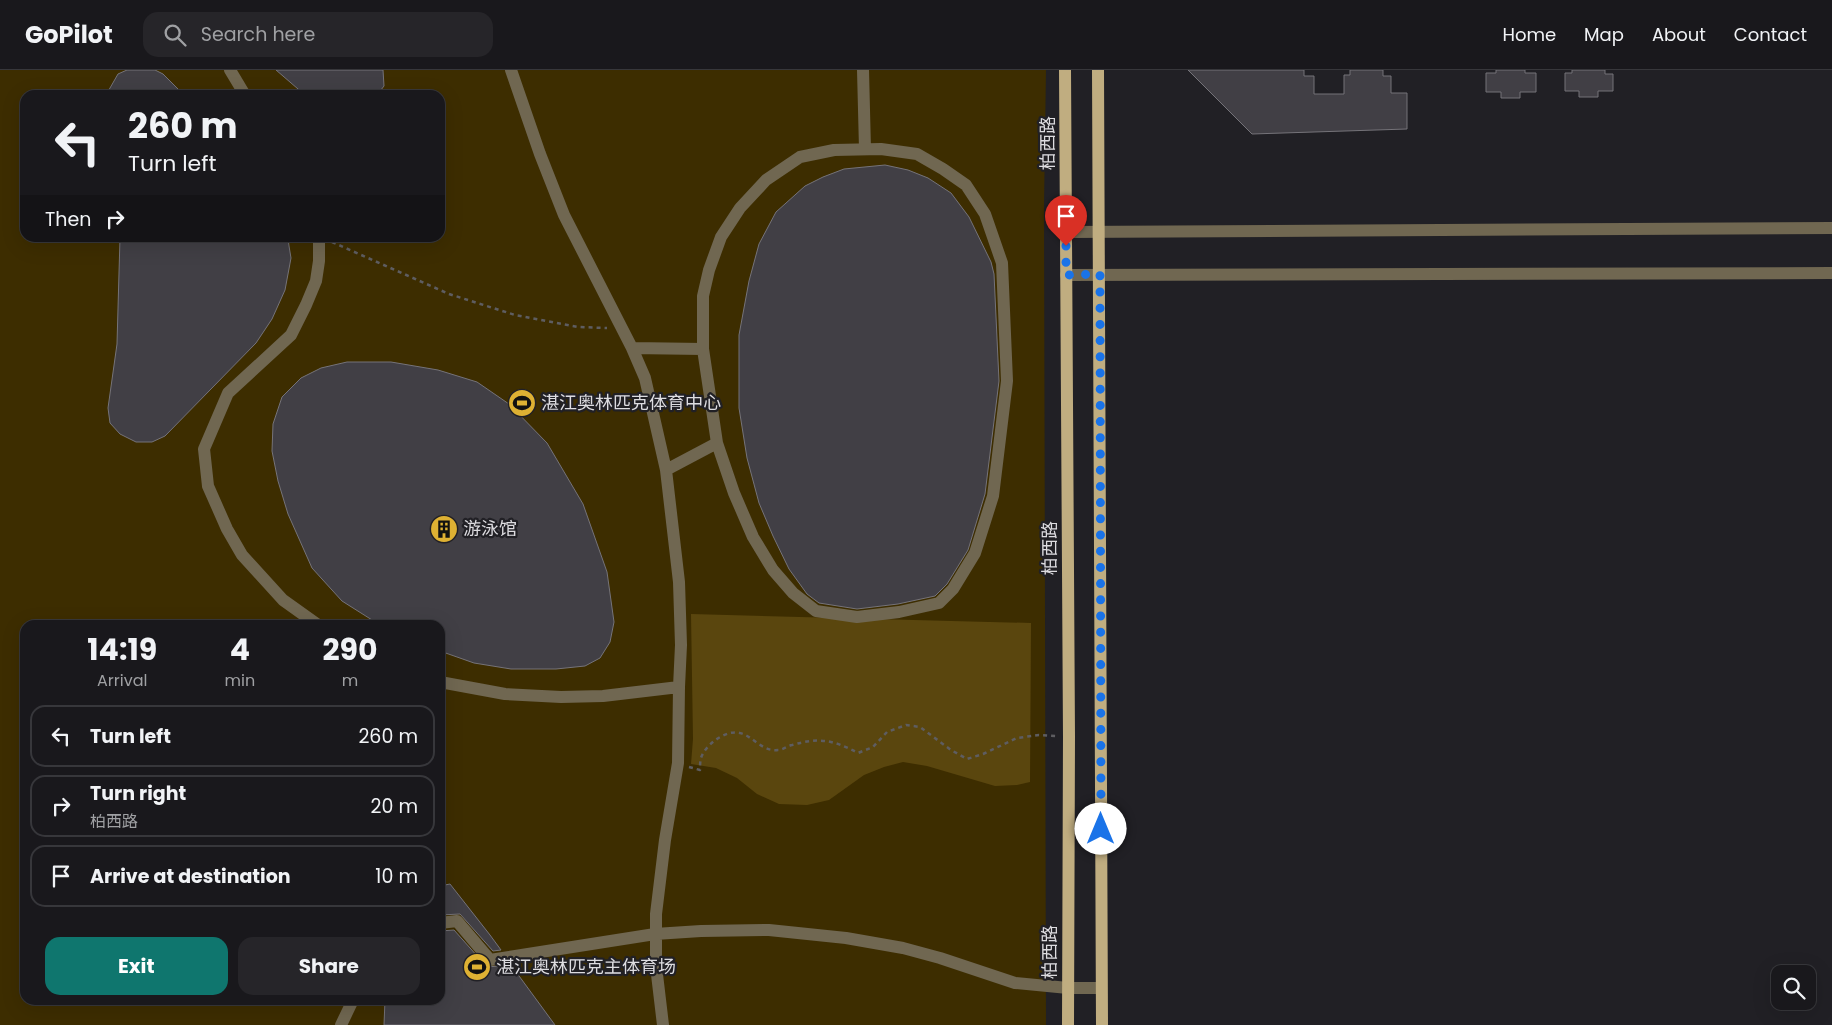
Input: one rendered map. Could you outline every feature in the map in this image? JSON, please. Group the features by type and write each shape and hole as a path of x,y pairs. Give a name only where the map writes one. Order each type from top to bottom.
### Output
{"main road":[{"name":"柏西路","path":"1065,70 1069,736 1068,1025"},
{"path":"1098,70 1102,1025"}],"street":[{"path":"230,70 242,90"},
{"path":"511,70 540,154 564,215 620,328 632,348 645,378 666,470 679,582 681,645 678,763 665,840 655,934 656,966 663,1025"},
{"path":"864,70 865,149"},
{"path":"865,149 881,149 917,154 966,186 985,214 1002,263 1007,381 993,496 975,553 953,589 939,603 899,612 857,617 816,611 793,594 773,570 753,537 734,493 717,443 703,349 703,296 709,270 721,237 740,208 766,180 800,157 834,150 865,149"},
{"path":"1066,232 1832,228"},
{"path":"311,620 283,600 242,556 227,529 208,486 204,449 228,394 291,335 316,281 323,242"},
{"path":"1066,275 1832,273"},
{"path":"632,348 703,349"},
{"path":"666,470 717,443"},
{"path":"445,683 505,694 561,697 603,696 679,687"},
{"path":"445,923 457,922 490,960 655,934 701,930 769,930 846,938 903,948 1015,983 1068,988 1101,988"},
{"path":"340,1025 350,1005"}],"path":[{"path":"331,242 449,294 516,315 578,327 620,328"},
{"path":"678,763 700,770 701,757 712,742 725,734 740,732 764,748 778,751 791,745 817,739 840,744 858,753 873,747 888,732 906,725 920,726 951,750 967,759 983,754 1016,738 1039,735 1069,736"}],"shaded area":[{"name":"湛江奥林匹克体育中心","path":"0,70 1046,70 1044,206 1046,1025 0,1025"},
{"path":"691,614 1031,623 1030,782 1017,785 995,786 927,766 903,762 864,775 829,800 807,805 779,804 757,794 737,778 716,768 691,764 693,739"}],"building":[{"path":"127,70 155,70 163,74 179,90 109,90 118,74"},
{"path":"276,70 383,70 384,86 381,90 299,90"},
{"path":"1188,70 1304,70 1304,76 1314,76 1314,94 1344,94 1344,75 1350,75 1350,70 1383,70 1383,76 1391,76 1391,93 1407,93 1407,129 1252,134"},
{"path":"1496,70 1525,70 1525,73 1536,73 1536,92 1520,92 1520,98 1501,98 1501,92 1486,92 1486,73 1496,73"},
{"path":"1572,70 1605,70 1605,74 1613,74 1613,91 1598,91 1598,97 1579,97 1579,91 1565,91 1565,73 1572,73"},
{"path":"885,165 908,170 928,178 951,193 969,217 991,262 994,274 999,381 985,494 968,550 947,584 935,596 898,604 857,609 819,603 807,594 789,569 773,536 759,503 747,458 739,408 739,335 749,281 759,244 776,212 805,186 823,177 844,169"},
{"path":"120,242 289,242 291,258 285,290 272,319 256,343 165,436 152,442 136,442 120,434 110,423 108,408 117,344"},
{"name":"游泳馆","path":"347,362 391,362 438,370 477,382 509,404 547,443 583,504 607,572 614,622 610,642 600,658 585,666 556,669 511,669 474,663 445,653 445,620 372,620 342,601 312,568 288,514 278,481 272,451 273,424 282,397 301,378 321,368"},
{"path":"450,884 501,950 493,951 460,914 445,915 445,885"},
{"name":"湛江奥林匹克主体育场","path":"454,930 487,967 511,965 555,1025 384,1025 385,1005 445,1005 445,931"}],"place":[{"name":"湛江奥林匹克体育中心","path":"522,403"},
{"name":"游泳馆","path":"444,529"},
{"name":"湛江奥林匹克主体育场","path":"477,967"}],"route":[{"path":"1066,246 1066,275 1100,274 1101,829"}]}
